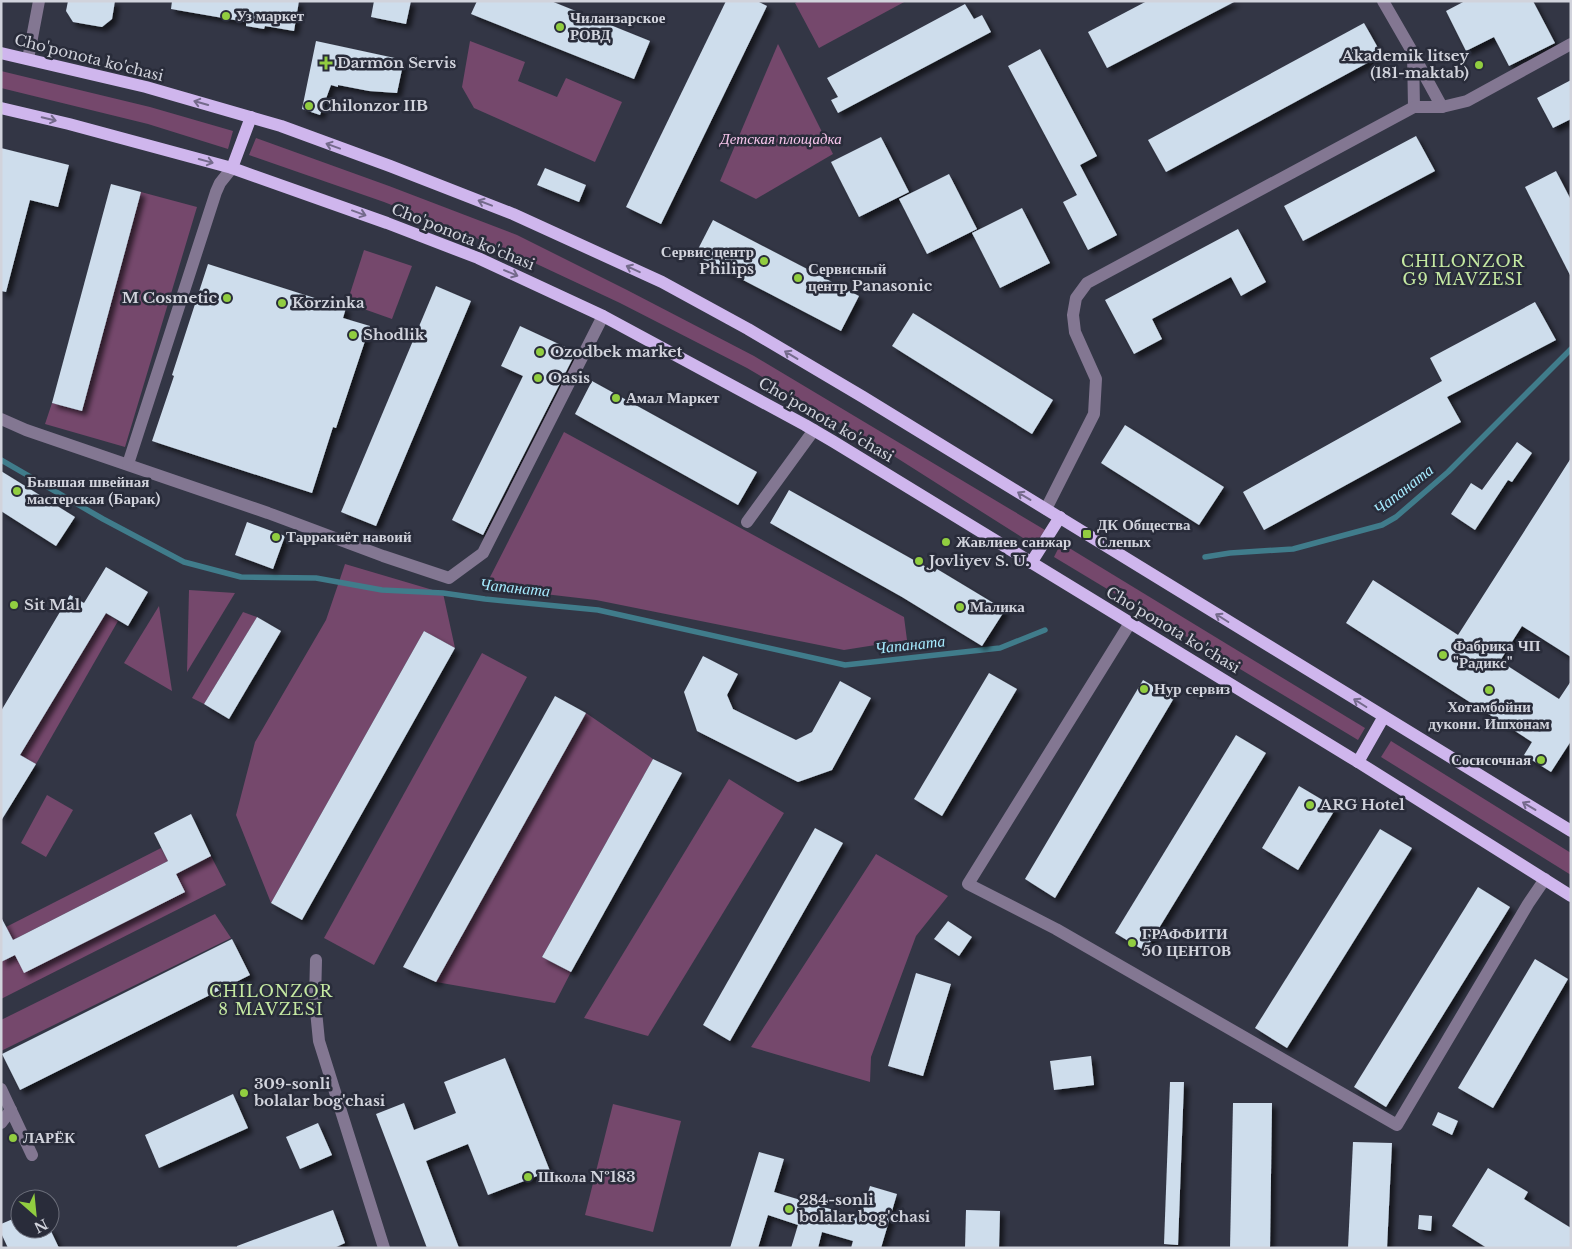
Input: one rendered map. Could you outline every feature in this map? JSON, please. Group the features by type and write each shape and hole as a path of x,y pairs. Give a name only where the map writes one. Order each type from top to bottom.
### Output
{"main road":[{"name":"Cho'ponota ko'chasi","path":"1,53 146,87 281,126 513,214 662,282 748,329 1060,517 1383,718 1571,831"},
{"name":"Cho'ponota ko'chasi","path":"1,108 132,140 232,168 478,258 603,316 814,430 1358,762 1571,896"},
{"path":"232,168 251,117"},
{"path":"1031,563 1060,517"},
{"path":"1358,762 1383,718"}],"street":[{"path":"28,59 39,1"},
{"path":"1384,1 1442,107"},
{"path":"1046,509 1094,414 1096,379 1075,332 1073,314 1076,298 1087,283 1414,107 1442,107 1467,101 1571,44"},
{"path":"1413,53 1414,107"},
{"path":"128,464 216,192 220,183 232,168"},
{"path":"1,419 26,430 128,464 449,578 483,553 603,316"},
{"path":"747,522 814,430"},
{"path":"1130,623 968,884 1056,929 1397,1125 1528,904 1546,879"},
{"path":"316,960 316,1001 319,1041 384,1248"},
{"path":"1,1089 32,1155"},
{"path":"1,1123 10,1110"}],"green space":[{"path":"799,1 906,1 819,48 795,3"},
{"path":"470,41 525,62 518,81 557,97 566,78 622,102 595,162 474,108 462,87"},
{"name":"Детская площадка","path":"778,44 833,154 756,199 720,181"},
{"path":"1,71 150,107 233,131 228,149 148,124 1,88"},
{"path":"256,138 517,235 754,356 1045,530 1034,545 867,439 747,368 620,303 509,251 384,202 249,155"},
{"path":"141,192 197,207 125,447 45,424 52,403 82,411"},
{"path":"364,250 412,266 392,319 347,303"},
{"path":"564,432 904,617 907,640 844,650 596,600 485,587"},
{"path":"1061,543 1365,728 1358,740 1054,557"},
{"path":"345,564 443,593 455,648 424,631 271,903 236,815 255,742 326,620"},
{"path":"189,590 235,593 187,672"},
{"path":"159,606 172,691 124,663"},
{"path":"243,612 257,617 204,704 192,698"},
{"path":"106,613 118,621 36,764 20,755"},
{"path":"482,653 527,677 374,965 324,938"},
{"path":"586,713 653,759 542,957 571,972 555,1003 436,982"},
{"path":"1391,741 1571,853 1571,875 1381,757"},
{"path":"729,779 784,813 648,1036 584,1018"},
{"path":"47,795 73,810 46,857 21,843"},
{"path":"161,848 168,861 13,940 6,927"},
{"path":"876,854 948,896 916,936 871,1057 870,1082 751,1047"},
{"path":"211,856 226,885 1,999 1,962"},
{"path":"215,914 231,938 1,1051 1,1020"},
{"path":"613,1104 681,1121 653,1232 585,1215"}],"building":[{"path":"68,1 115,1 112,19 102,27 73,22 66,11"},
{"path":"172,1 299,1 294,31 265,26 264,29 246,26 246,22 171,9"},
{"path":"374,1 411,1 406,24 371,17"},
{"name":"Чиланзарское РОВД","path":"477,1 551,1 650,41 634,79 471,14"},
{"path":"726,1 757,1 767,6 661,224 626,207"},
{"path":"1147,1 1236,1 1107,68 1088,32"},
{"path":"1465,1 1533,1 1555,43 1509,66 1494,37 1466,51 1446,11"},
{"path":"965,4 974,19 982,15 991,32 838,113 831,100 838,97 827,78"},
{"path":"1364,23 1382,55 1166,172 1148,140"},
{"path":"316,41 404,60 397,93 331,85 320,115 302,109"},
{"path":"1040,49 1097,156 1080,165 1117,235 1088,250 1063,202 1077,195 1008,66"},
{"path":"1571,80 1571,119 1553,128 1537,98"},
{"path":"1416,136 1435,171 1303,241 1284,206"},
{"path":"881,137 909,192 859,217 831,162"},
{"path":"1,148 69,165 58,207 30,200 6,292 1,291"},
{"path":"545,168 586,185 579,202 537,185"},
{"path":"1556,171 1571,200 1571,277 1525,187"},
{"path":"949,174 977,229 927,254 899,199"},
{"path":"111,184 141,192 82,411 52,403"},
{"path":"1022,208 1050,263 1000,288 972,233"},
{"path":"713,220 859,296 841,331 695,255"},
{"path":"1238,229 1266,282 1241,296 1231,277 1152,319 1162,339 1134,354 1105,300"},
{"path":"208,264 346,308 343,318 370,326 336,428 333,427 312,493 152,441"},
{"path":"436,286 471,301 376,526 341,512"},
{"path":"1535,302 1556,340 1447,397 1461,422 1264,530 1243,492 1442,381 1430,358"},
{"path":"913,313 1053,400 1032,434 892,346"},
{"path":"520,326 576,352 483,535 452,520 523,376 501,366"},
{"path":"592,381 757,472 738,505 575,414"},
{"path":"1125,425 1224,487 1199,525 1101,463"},
{"path":"1517,442 1532,453 1512,482 1508,480 1475,530 1451,514 1471,483 1482,490"},
{"path":"1571,458 1571,657 1522,626 1500,661 1559,699 1571,681 1571,741 1551,772 1524,755 1532,742 1346,623 1373,580 1458,635"},
{"name":"Бывшая швейная мастерская (Барак)","path":"1,471 75,517 56,546 1,511"},
{"path":"789,490 935,572 937,569 1005,610 982,646 902,597 770,523"},
{"path":"247,522 285,536 273,569 235,555"},
{"path":"106,567 148,592 128,626 106,613 20,755 36,764 1,821 1,711 70,595 84,603"},
{"path":"257,617 281,631 229,719 204,704"},
{"path":"424,631 455,648 302,920 271,903"},
{"path":"703,656 738,674 727,695 733,709 796,740 812,732 840,681 871,698 832,770 798,782 697,731 684,692"},
{"path":"989,673 1017,689 942,816 914,799"},
{"path":"1143,680 1174,698 1055,898 1025,879"},
{"path":"555,696 586,713 436,982 403,967"},
{"path":"1236,735 1266,753 1145,951 1115,933"},
{"path":"653,759 682,773 571,972 542,957"},
{"path":"1299,786 1336,808 1298,870 1262,848"},
{"path":"191,814 211,856 176,874 185,892 24,973 15,955 1,962 1,917 13,940 168,861 154,833"},
{"path":"815,828 843,843 730,1041 703,1025"},
{"path":"1380,829 1412,848 1287,1048 1255,1028"},
{"path":"1478,887 1510,907 1386,1107 1354,1087"},
{"path":"948,921 972,937 959,956 934,939"},
{"path":"232,939 250,975 20,1090 2,1054"},
{"path":"1535,959 1568,979 1493,1108 1458,1088"},
{"path":"916,973 951,984 923,1076 888,1066"},
{"path":"1091,1056 1094,1085 1054,1090 1050,1061"},
{"path":"505,1058 550,1171 488,1195 468,1144 426,1161 459,1248 427,1248 376,1114 404,1103 414,1130 456,1113 444,1082"},
{"path":"1170,1082 1184,1082 1178,1245 1164,1244"},
{"path":"233,1094 248,1128 159,1168 145,1135"},
{"path":"1233,1103 1272,1103 1270,1248 1230,1248"},
{"path":"1438,1112 1458,1121 1452,1135 1432,1125"},
{"path":"318,1123 332,1155 300,1169 286,1137"},
{"path":"1353,1142 1392,1143 1387,1248 1348,1248"},
{"path":"759,1152 784,1159 774,1192 860,1218 870,1186 897,1194 881,1248 851,1248 853,1241 822,1232 818,1248 791,1248 798,1225 768,1215 758,1248 730,1248"},
{"path":"1488,1168 1528,1192 1524,1199 1571,1228 1571,1248 1487,1248 1452,1226"},
{"path":"333,1210 345,1243 334,1248 237,1248 237,1246"},
{"path":"966,1210 1000,1211 999,1248 965,1248"},
{"path":"1419,1215 1432,1216 1431,1231 1418,1229"},
{"path":"10,1220 10,1239 55,1239 59,1248 8,1248 1,1233 1,1224"}],"waterway":[{"name":"Чапаната","path":"1205,557 1230,553 1293,549 1382,525 1396,517 1448,472 1571,349"},
{"name":"Чапаната","path":"1,460 103,519 184,562 241,577 316,578 382,590 443,593 598,610 845,665 1000,648 1045,630"}],"place":[{"name":"Уз маркет","path":"226,16"},
{"name":"Чиланзарское РОВД","path":"560,27"},
{"name":"Darmon Servis","path":"326,63"},
{"name":"Akademik litsey (181-maktab)","path":"1479,65"},
{"name":"Chilonzor IIB","path":"309,106"},
{"name":"Сервис центр Philips","path":"764,261"},
{"name":"Сервисный центр Panasonic","path":"798,278"},
{"name":"M Cosmetic","path":"227,298"},
{"name":"Korzinka","path":"282,303"},
{"name":"Shodlik","path":"353,335"},
{"name":"Ozodbek market","path":"540,352"},
{"name":"Oasis","path":"538,378"},
{"name":"Амал Маркет","path":"616,398"},
{"name":"Бывшая швейная мастерская (Барак)","path":"17,491"},
{"name":"ДК Общества Слепых","path":"1087,534"},
{"name":"Тарракиёт навоий","path":"276,537"},
{"name":"Жавлиев санжар","path":"946,542"},
{"name":"Jovliyev S. U.","path":"919,561"},
{"name":"Sit Mal","path":"14,605"},
{"name":"Малика","path":"960,607"},
{"name":"Фабрика ЧП \"Радикс\"","path":"1443,655"},
{"name":"Нур сервиз","path":"1144,689"},
{"name":"Хотамбойни дукони. Ишхонам","path":"1489,690"},
{"name":"Сосисочная","path":"1541,760"},
{"name":"ARG Hotel","path":"1310,805"},
{"name":"ГРАФФИТИ 50 ЦЕНТОВ","path":"1132,943"},
{"name":"309-sonli bolalar bog'chasi","path":"244,1093"},
{"name":"ЛАРЁК","path":"13,1138"},
{"name":"Школа №183","path":"528,1177"},
{"name":"284-sonli bolalar bog'chasi","path":"789,1209"}],"district":[{"name":"CHILONZOR G9 MAVZESI","path":"1463,270"},
{"name":"CHILONZOR 8 MAVZESI","path":"271,1000"}]}
